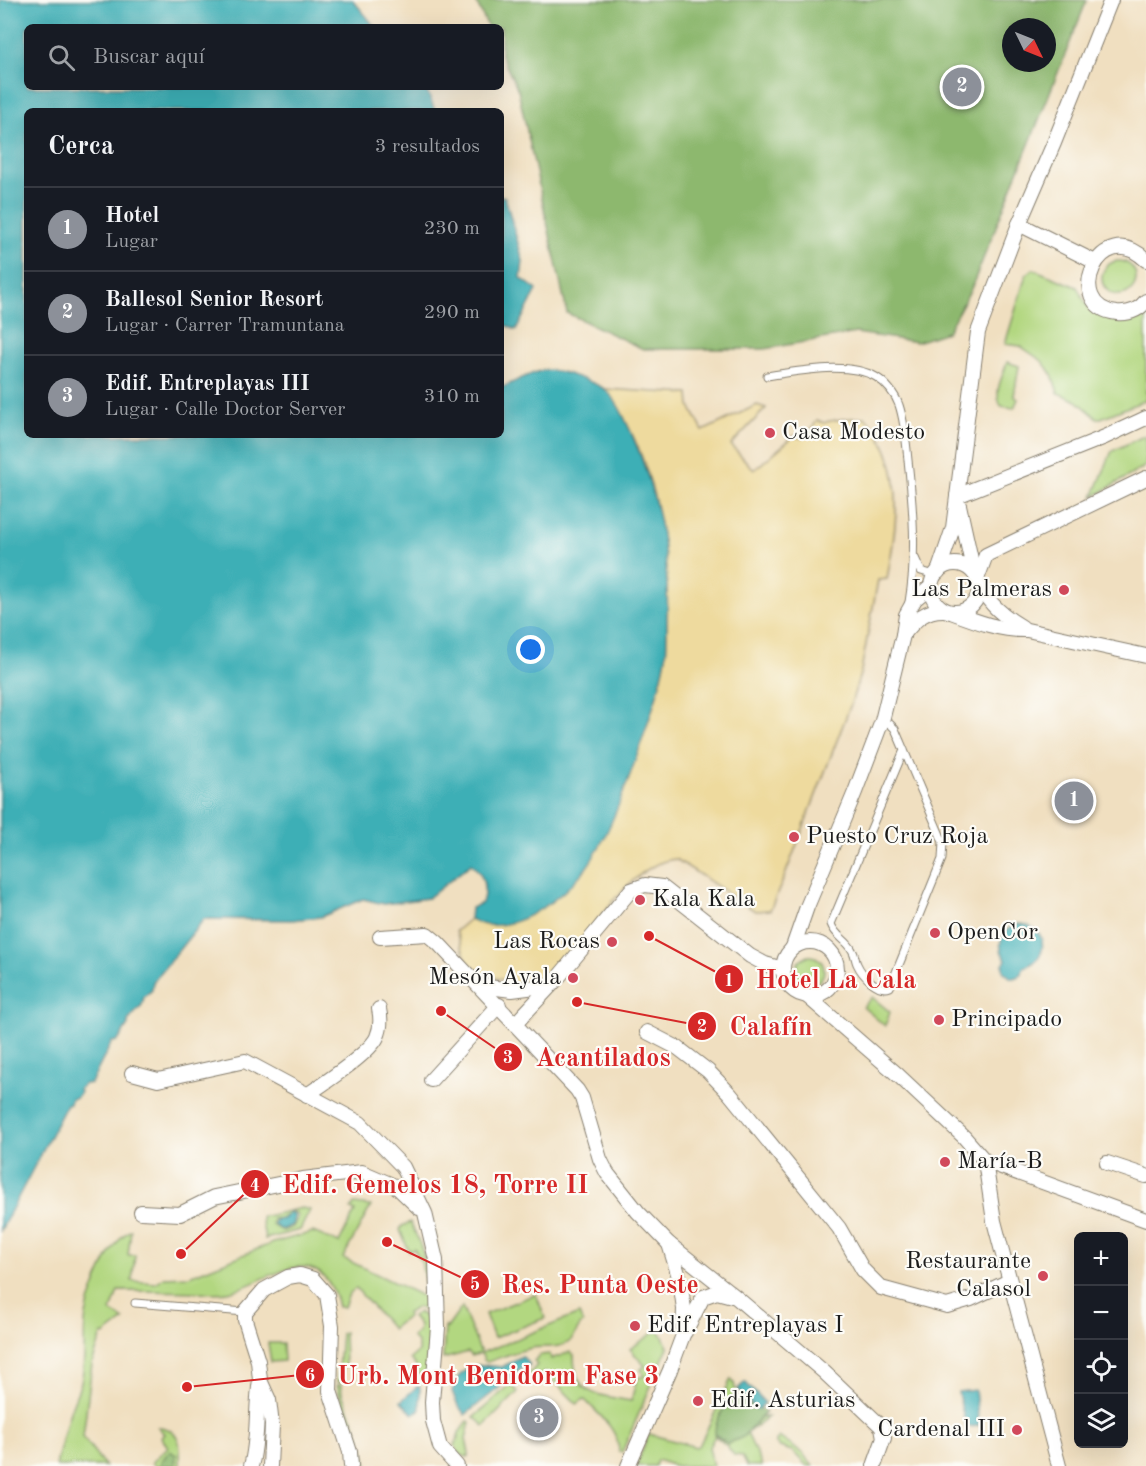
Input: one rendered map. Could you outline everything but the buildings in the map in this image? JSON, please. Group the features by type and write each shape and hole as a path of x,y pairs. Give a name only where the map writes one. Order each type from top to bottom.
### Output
{"street":[{"path":"1111,0 1019,224 978,332 953,528 935,578 934,600 948,611 1012,630 1027,630 1146,656"},
{"path":"1019,224 1095,262"},
{"path":"1146,259 1129,250 1119,249 1102,255 1090,271 1089,282 1096,301 1103,308 1113,312 1123,314 1134,311 1146,301"},
{"path":"957,496 1105,437 1146,418"},
{"path":"977,579 986,555 1146,478"},
{"path":"906,630 934,609 958,612 972,605 978,593 977,579 957,496"},
{"path":"1027,630 1001,614 987,598 969,569 956,564 943,568 908,608 904,623 906,630 882,721 807,906 793,947 784,961 784,977 793,990 807,996 898,1076 964,1137 985,1161 1146,1220"},
{"path":"516,1023 632,890 645,885 662,887 750,956 765,964 783,969"},
{"path":"807,906 808,924 818,943"},
{"path":"380,937 427,934 516,1023 577,1090 582,1098 600,1159 607,1173 638,1212 669,1244 824,1372 882,1427 884,1438 874,1466"},
{"path":"793,947 810,941 818,943 826,946 836,959 837,975 828,995 837,1023"},
{"path":"480,986 512,990 551,985"},
{"path":"807,996 822,993 828,995"},
{"path":"431,1080 499,1005"},
{"path":"307,1095 349,1065 377,1038 381,1018 380,1009"},
{"path":"647,1032 683,1052 708,1071 730,1094 839,1228 863,1270 881,1288 947,1306 971,1299 1009,1281"},
{"path":"132,1073 158,1080 244,1061 360,1123 403,1167 425,1213 435,1260 438,1327 432,1402 433,1421 440,1448 457,1466"},
{"path":"985,1161 994,1221 1059,1466"},
{"path":"1107,1163 1146,1176"},
{"path":"141,1212 180,1214 214,1197 303,1179 362,1172 397,1187 425,1213"},
{"path":"669,1244 680,1280 684,1309 683,1335"},
{"path":"251,1466 260,1380 258,1361 244,1320 245,1312 264,1290 288,1277 300,1275 313,1279 327,1295 332,1326 330,1391 350,1452 351,1466"},
{"path":"628,1466 683,1335 703,1297 717,1292 737,1298"},
{"path":"260,1380 269,1400 272,1425 270,1466"}],"lane":[{"path":"767,376 820,368 858,371 875,376 887,385 898,403 904,426 912,495 911,591 908,608"},
{"path":"912,550 916,564 921,571 935,578"},
{"path":"882,721 895,729 904,750 943,843 942,858 890,987 885,989 879,987 861,971 852,949 833,930 831,924 904,750"},
{"path":"135,1303 245,1312"}],"green space":[{"path":"475,0 1087,0 971,289 947,332 917,342 856,333 764,349 643,349 567,313 518,90 504,61 504,24 487,24"},
{"path":"1119,261 1131,266 1136,278 1131,290 1119,295 1107,290 1102,278 1107,266"},
{"path":"1033,269 1077,287 1088,307 1112,320 1128,320 1146,313 1146,400 1097,418 1077,401 1058,393 1052,374 1042,361 1020,346 1005,344 1026,275"},
{"path":"1007,362 1019,366 1014,396 1018,399 1014,408 1001,406 998,395"},
{"path":"1146,435 1146,466 1093,497 1112,451"},
{"path":"810,956 820,960 824,970 820,980 810,984 800,980 796,970 800,960"},
{"path":"872,997 890,1012 885,1026 863,1007"},
{"path":"354,1204 371,1206 343,1258 428,1299 421,1261 414,1249 409,1251 400,1230 402,1226 410,1222 427,1267 433,1315 418,1307 407,1313 408,1316 392,1329 356,1288 349,1294 344,1307 338,1307 333,1289 322,1274 302,1267 281,1271 224,1293 118,1291 111,1311 124,1320 104,1335 102,1334 92,1364 83,1437 105,1466 56,1466 62,1439 81,1382 85,1323 90,1300 108,1258 123,1236 131,1230 128,1255 135,1255 132,1281 156,1283 164,1277 189,1276 273,1243 313,1232 339,1243 355,1211 351,1209"},
{"path":"302,1208 310,1210 300,1230 265,1239 261,1217","holes":["291,1211 298,1216 293,1227 283,1231 272,1225 273,1219 282,1218"]},
{"path":"536,1294 545,1318 494,1338 485,1314"},
{"path":"462,1307 481,1353 472,1356 468,1352 443,1359 445,1326 447,1328"},
{"path":"418,1312 433,1321 430,1376 416,1374 416,1366 410,1359 418,1352 418,1344 412,1337 418,1332 419,1326 412,1317"},
{"path":"579,1314 583,1323 571,1340 561,1346 532,1348 487,1362 481,1353"},
{"path":"659,1329 668,1347 622,1452 619,1452 618,1443 611,1429 584,1399 577,1404 545,1372 527,1384 520,1377 532,1371 537,1365 534,1361 540,1355 550,1354 551,1359 570,1352 574,1355 575,1369 583,1386 598,1394 631,1401 637,1378 644,1376 641,1369 645,1366 630,1349"},
{"path":"344,1332 345,1367 342,1368 342,1382 337,1382 341,1333"},
{"path":"268,1343 283,1343 284,1361 271,1362"},
{"path":"731,1379 737,1397 754,1418 768,1417 747,1433 762,1466 747,1466 742,1456 734,1455 715,1436 709,1447 713,1466 676,1466 657,1460 655,1466 636,1466 649,1434 696,1447 700,1444"},
{"path":"511,1384 518,1392 484,1426 474,1417"},
{"path":"337,1385 341,1385 342,1394 358,1431 368,1466 360,1466 353,1433"},
{"path":"732,1397 766,1412 743,1437 728,1444 715,1434 715,1429 720,1414"},
{"path":"468,1421 470,1422 466,1439 468,1457 459,1453 455,1445 460,1431"},
{"path":"158,1427 171,1431 178,1439 180,1466 155,1466 152,1462 168,1447 161,1437 164,1434"},
{"path":"779,1437 802,1453 813,1466 807,1466 792,1451 780,1447 775,1442"},
{"path":"170,1451 176,1455 175,1466 160,1466 161,1461"}],"sand":[{"path":"604,389 689,394 690,406 703,431 757,405 766,408 731,445 754,470 794,436 802,438 810,433 817,420 824,423 865,417 879,434 888,453 893,473 896,494 894,537 887,579 878,580 861,671 851,704 770,910 755,911 676,859 661,863 646,871 617,897 551,978 537,984 520,984 491,977 475,969 466,958 456,931 470,919 492,925 520,918 585,870 605,833 626,784 655,702 666,657 665,564 662,533 655,501 647,471 635,441 621,414"}],"water":[{"path":"0,0 353,0 373,24 24,24 24,90 425,90 434,108 24,108 24,438 504,438 504,387 543,370 584,379 608,392 625,419 648,476 660,523 666,571 667,648 658,693 615,815 592,860 574,882 553,901 527,917 500,925 487,925 470,919 471,908 482,903 484,892 482,877 471,864 428,898 384,904 363,899 321,917 292,920 204,919 153,982 152,990 144,997 142,1005 128,1021 118,1041 112,1042 91,1083 79,1089 77,1097 71,1099 70,1104 67,1104 0,1232"},
{"path":"504,197 523,261 521,278 537,290 516,330 504,324"},
{"path":"1017,924 1035,929 1040,935 1042,950 1039,957 1024,967 1020,975 1011,978 1003,971 1003,964 1006,960 1001,949 1001,939 1011,927"},
{"path":"289,1212 295,1215 292,1225 279,1229 274,1224 275,1220 283,1219"},
{"path":"522,1356 530,1365 518,1370 465,1415 452,1391 458,1377 469,1367 480,1365 502,1367"},
{"path":"745,1382 765,1403 757,1410 738,1389"},
{"path":"418,1386 420,1387 420,1409 413,1414 401,1401"},
{"path":"975,1390 979,1426 966,1427 958,1392"}],"place":[{"name":"Ballesol Senior Resort","path":"962,87"},
{"name":"Casa Modesto","path":"770,433"},
{"name":"Las Palmeras","path":"1064,590"},
{"name":"Hotel","path":"1074,801"},
{"name":"Puesto Cruz Roja","path":"794,837"},
{"name":"Kala Kala","path":"640,900"},
{"name":"OpenCor","path":"935,933"},
{"name":"Hotel La Cala","path":"649,936"},
{"name":"Las Rocas","path":"612,942"},
{"name":"Mesón Ayala","path":"573,978"},
{"name":"Calafín","path":"577,1002"},
{"name":"Acantilados","path":"441,1011"},
{"name":"Principado","path":"939,1020"},
{"name":"María-B","path":"945,1162"},
{"name":"Res. Punta Oeste","path":"387,1242"},
{"name":"Edif. Gemelos 18, Torre II","path":"181,1254"},
{"name":"Restaurante Calasol","path":"1043,1276"},
{"name":"Edif. Entreplayas I","path":"635,1326"},
{"name":"Urb. Mont Benidorm Fase 3","path":"187,1387"},
{"name":"Edif. Asturias","path":"698,1401"},
{"name":"Edif. Entreplayas III","path":"539,1418"},
{"name":"Cardenal III","path":"1017,1430"}]}
